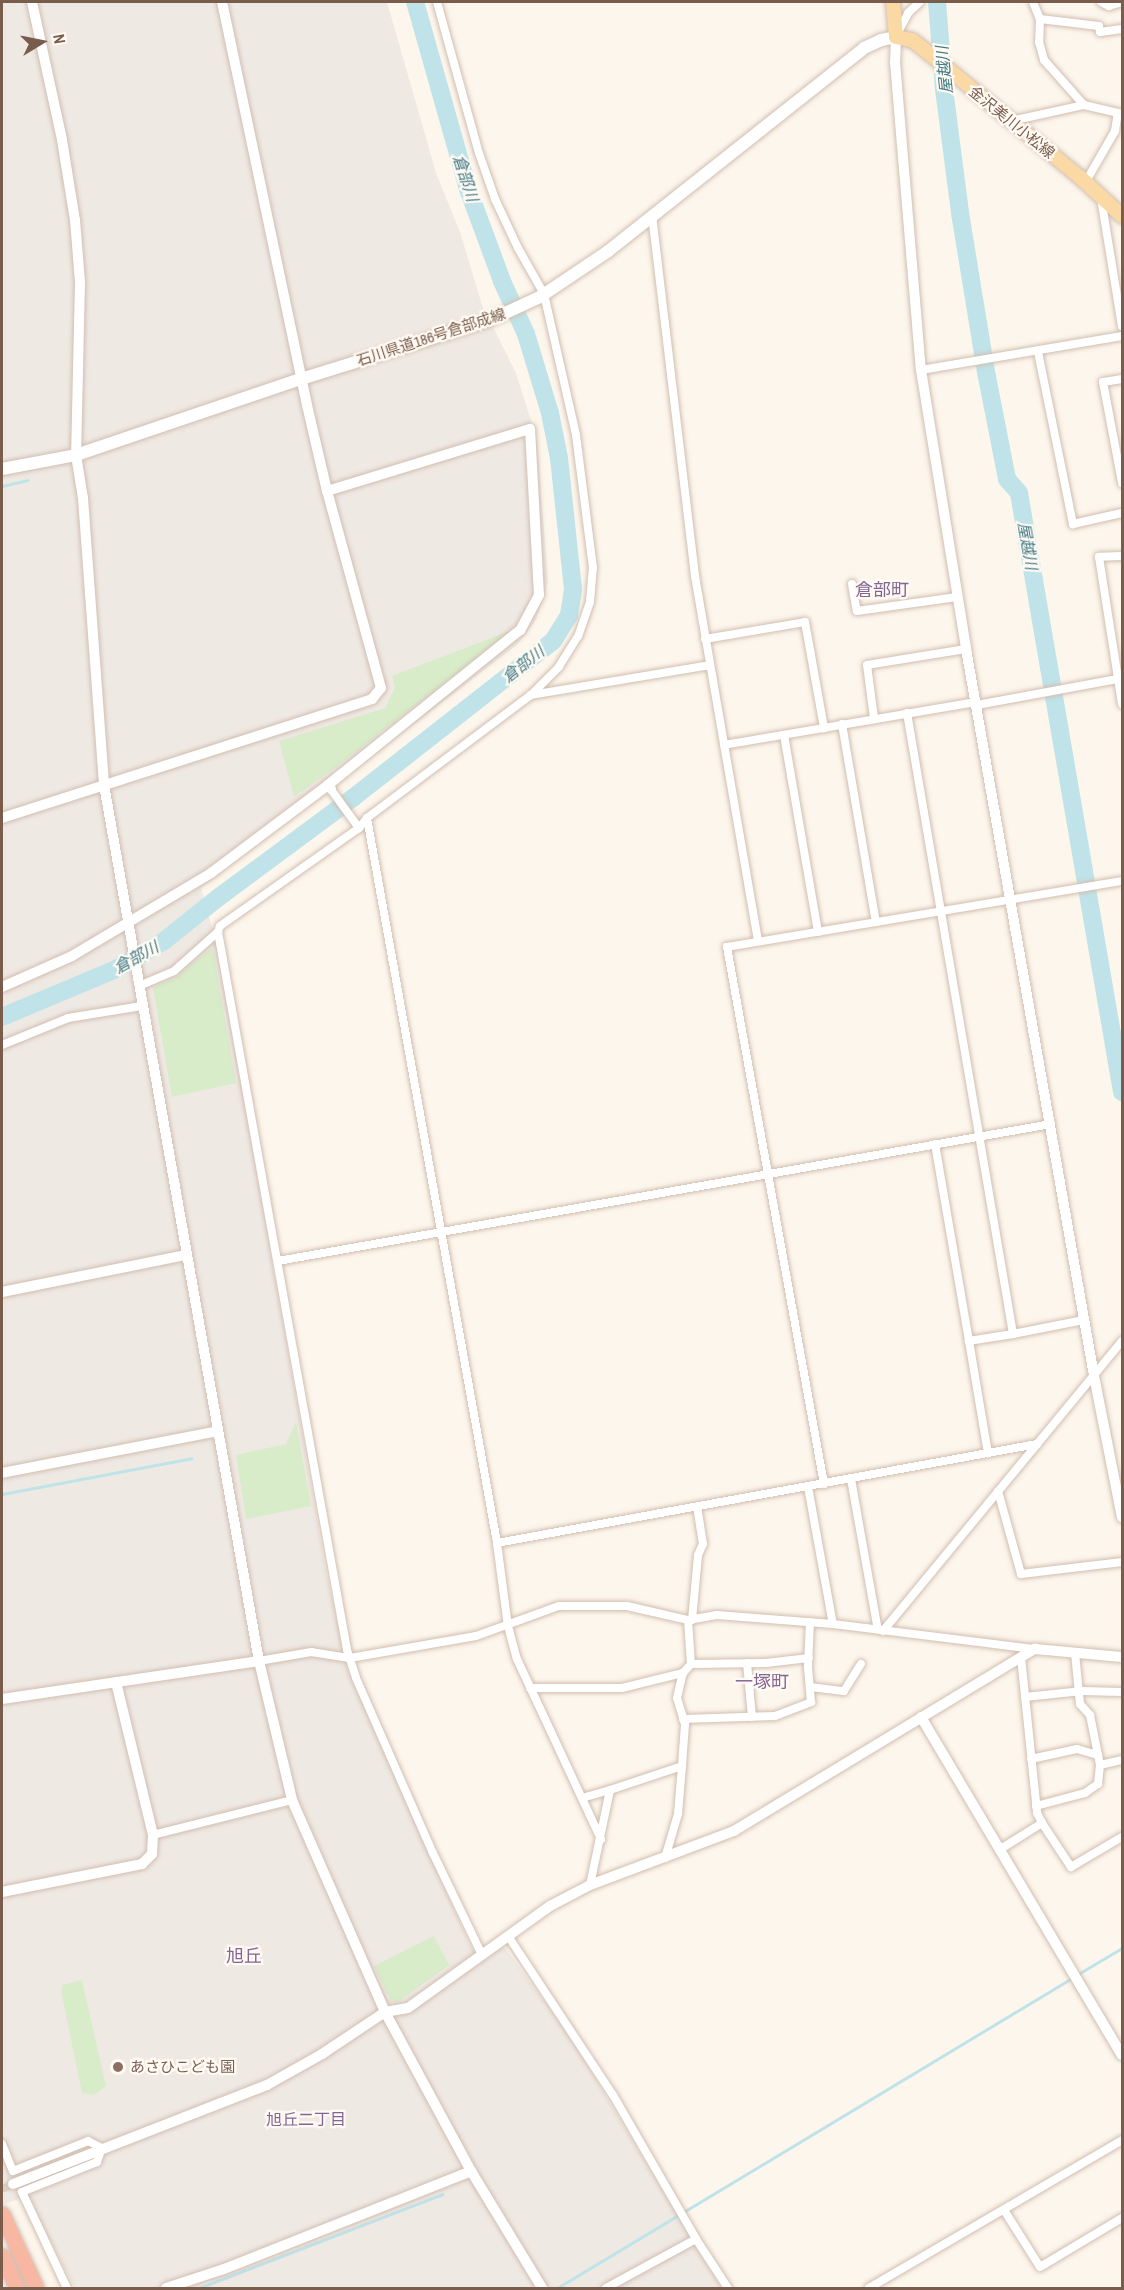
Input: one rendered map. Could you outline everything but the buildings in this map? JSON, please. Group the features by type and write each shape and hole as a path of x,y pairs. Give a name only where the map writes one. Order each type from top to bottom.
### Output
{"highway":[{"path":"2,2214 36,2289"},
{"path":"2,2256 17,2289"}],"main road":[{"path":"893,2 896,37"},
{"name":"石川県道186号倉部成線","path":"2,469 76,454 301,379 490,320 542,296 607,252 864,48 880,40 896,37"},
{"name":"金沢美川小松線","path":"896,37 912,40 925,50 1122,216"}],"street":[{"path":"32,2 62,140 75,220 80,282 76,454 83,498 104,785 259,1661 292,1800 385,2012 471,2171 542,2289"},
{"path":"2,818 372,699 381,688 327,491 301,379 222,2"},
{"path":"138,981 174,971 218,932 220,927 531,695 559,667 578,636 590,602 593,567 576,435 542,296 495,199 479,153 437,2"},
{"path":"920,2 908,13 896,37 895,62 921,370 966,649 1094,1376 1122,1517"},
{"path":"1033,2 1040,19 1039,42 1044,60 1084,105"},
{"path":"1101,2 1109,6 1122,2"},
{"path":"1040,19 1099,26 1101,32 1122,29"},
{"path":"1010,121 1084,105 1120,114 1119,132 1085,183"},
{"path":"1101,198 1122,326"},
{"path":"652,215 705,639 758,941"},
{"path":"921,370 999,359 1122,336"},
{"path":"1038,352 1073,524 1122,513"},
{"path":"1122,379 1103,382 1122,483"},
{"path":"2,987 72,956 128,920 211,873 330,788 520,630 538,595 530,429 327,491"},
{"path":"1122,556 1099,557 1120,678 1122,704"},
{"path":"852,584 857,611 957,597"},
{"path":"705,639 805,622 824,728"},
{"path":"874,718 867,665 966,649"},
{"path":"531,695 710,665"},
{"path":"724,745 1120,678"},
{"path":"907,713 1013,1334"},
{"path":"842,724 876,922"},
{"path":"784,735 818,932"},
{"path":"330,788 356,825"},
{"path":"367,818 497,1543 508,1626 516,1659 601,1839"},
{"path":"824,1484 766,1174 727,947 1122,881"},
{"path":"218,932 278,1261 310,1457 350,1658 433,1852 482,1955"},
{"path":"2,1045 68,1018 142,1006"},
{"path":"278,1261 1051,1124"},
{"path":"935,1144 988,1452"},
{"path":"2,1292 186,1255"},
{"path":"969,1341 1084,1320"},
{"path":"880,1631 1122,1341"},
{"path":"2,1473 218,1431"},
{"path":"497,1543 1037,1444"},
{"path":"851,1479 880,1631"},
{"path":"808,1487 832,1624"},
{"path":"998,1491 1021,1574 1122,1563"},
{"path":"665,1858 678,1814 682,1766 683,1719 676,1698 683,1673 691,1664 690,1620 698,1554 703,1544 697,1506"},
{"path":"2,1699 311,1652 350,1658 476,1636 558,1606 627,1606 690,1620 717,1615 810,1622 1122,1657"},
{"path":"683,1719 774,1716 811,1702 808,1658 810,1622"},
{"path":"13,2184 267,2085 322,2054 385,2012 408,2008 550,1906 590,1885 734,1831 1035,1649"},
{"path":"1036,1806 1085,1793 1098,1784 1099,1760 1090,1715 1080,1704 1075,1653"},
{"path":"1021,1657 1036,1806 1042,1823 1071,1867 1122,1837"},
{"path":"691,1664 747,1663 808,1658"},
{"path":"747,1663 752,1717"},
{"path":"810,1687 844,1690 861,1664"},
{"path":"531,1688 622,1688 683,1673"},
{"path":"2,1892 142,1864 152,1854 153,1835 116,1682"},
{"path":"1025,1697 1078,1692 1122,1692"},
{"path":"921,1718 1122,2055"},
{"path":"1031,1759 1077,1749 1099,1760 1122,1760"},
{"path":"582,1798 682,1766"},
{"path":"590,1885 610,1790"},
{"path":"153,1835 292,1800"},
{"path":"999,1850 1042,1823"},
{"path":"508,1936 613,2095 696,2239 728,2289"},
{"path":"869,2289 1122,2140"},
{"path":"2,2144 13,2171 88,2141 102,2148"},
{"path":"67,2289 22,2192 97,2162 102,2148"},
{"path":"166,2289 224,2269 471,2171"},
{"path":"1004,2210 1040,2267 1122,2218"},
{"path":"606,2289 696,2239"}],"shaded area":[{"path":"2,2 387,2 436,173 460,232 482,305 516,373 537,440 548,581 536,620 518,644 201,888 218,949 326,1571 348,1671 469,1943 480,1961 499,1947 506,1949 571,2038 721,2288 75,2288 27,2196 2,2205"}],"green space":[{"path":"512,630 294,797 279,741 385,708 395,687 392,676"},
{"path":"210,949 213,950 236,1083 172,1097 153,988 176,977"},
{"path":"296,1422 311,1506 246,1519 236,1455 286,1444"},
{"path":"434,1936 449,1965 398,2002 391,2001 374,1966"},
{"path":"82,1980 106,2086 94,2095 82,2093 61,1991 63,1985"}],"waterway":[{"name":"倉部川","path":"2,1017 116,969 164,941 219,897 354,797 553,641 569,615 573,589 559,458 550,413 526,334 502,281 468,189 415,2"},
{"name":"屋越川","path":"937,2 944,89 960,213 987,377 1007,479 1019,493 1122,1092"},
{"path":"2,486 27,480"},
{"path":"2,1494 192,1458"},
{"path":"1078,1974 1122,1948"},
{"path":"557,2288 1072,1978"},
{"path":"199,2288 442,2194"}],"tunnel":[{"path":"2,2189 13,2184"}],"place":[{"name":"あさひこども園","path":"118,2067"}],"district":[{"name":"倉部町","path":"882,590"},
{"name":"一塚町","path":"762,1682"},
{"name":"旭丘","path":"244,1956"},
{"name":"旭丘二丁目","path":"306,2119"}]}
